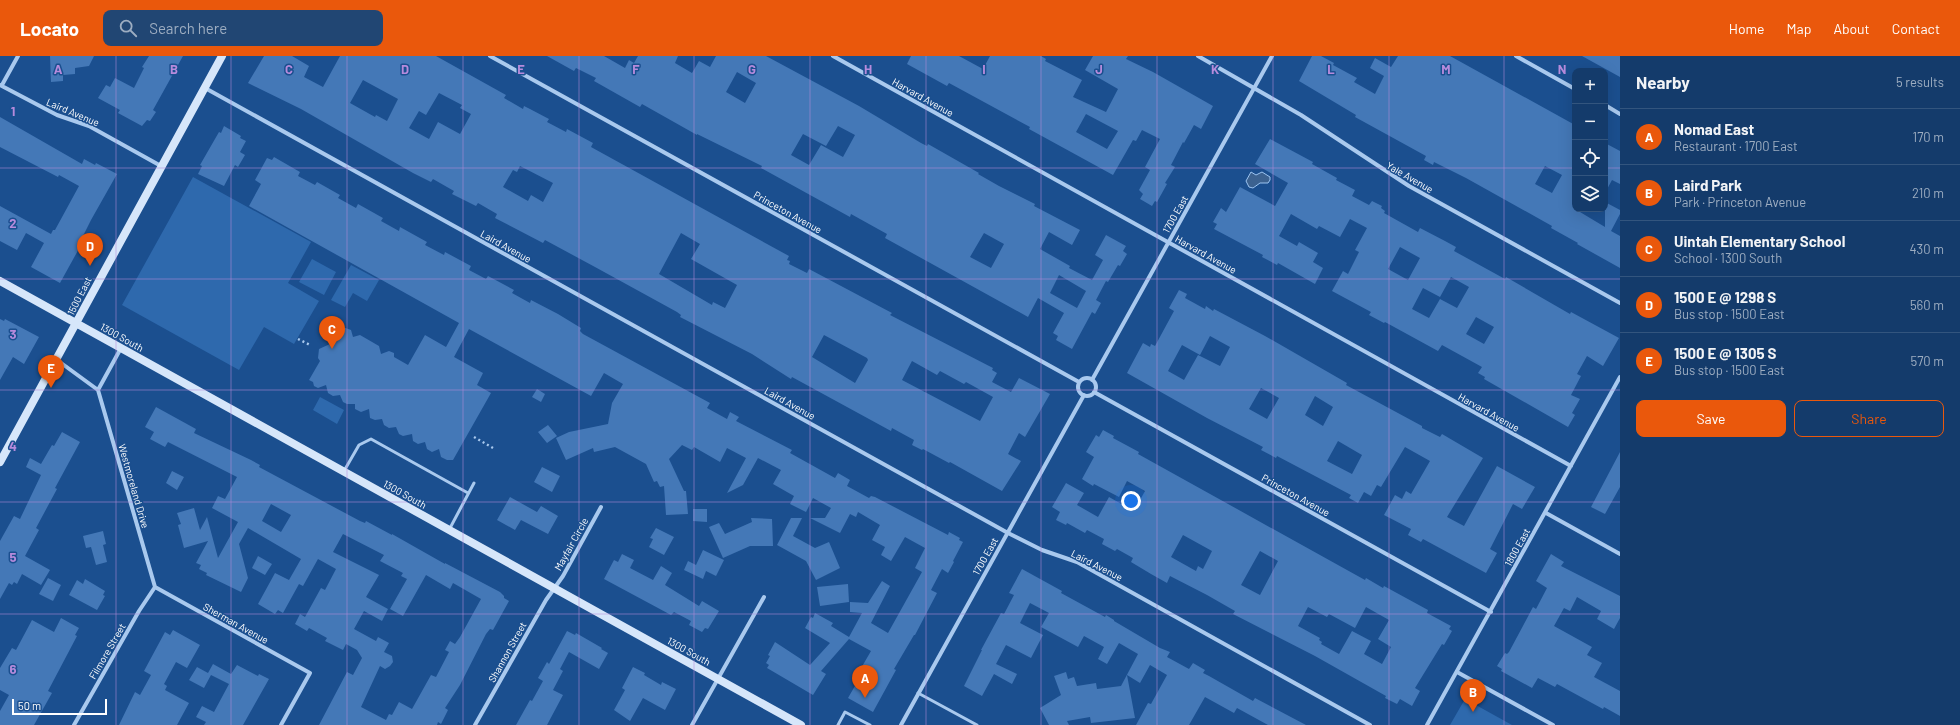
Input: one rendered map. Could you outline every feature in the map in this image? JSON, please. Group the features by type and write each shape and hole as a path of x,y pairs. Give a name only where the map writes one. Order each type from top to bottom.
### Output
{"street":[{"path":"1,85 18,56"},
{"name":"1500 East","path":"0,462 222,56"},
{"name":"Princeton Avenue","path":"490,56 1079,382"},
{"name":"Harvard Avenue","path":"833,56 1571,466"},
{"name":"Yale Avenue","path":"1198,56 1301,115 1404,184 1620,303"},
{"name":"1700 East","path":"1092,380 1272,56"},
{"path":"1516,56 1572,87"},
{"name":"Laird Avenue","path":"1,85 57,115 89,126 161,166"},
{"name":"Laird Avenue","path":"204,88 1008,533 1042,550 1077,562 1370,725"},
{"path":"1608,108 1620,114"},
{"name":"1300 South","path":"0,281 801,725"},
{"path":"57,360 98,390 121,348"},
{"name":"1800 East","path":"1428,725 1620,377"},
{"path":"1084,378 1092,380 1096,386 1094,392 1089,396 1080,393 1078,388 1079,382 1084,378"},
{"name":"Westmoreland Drive","path":"98,390 155,587"},
{"name":"Princeton Avenue","path":"1094,392 1491,612"},
{"name":"1700 East","path":"901,725 1084,395"},
{"name":"Mayfair Circle","path":"554,588 563,576 601,507"},
{"path":"1546,513 1620,554"},
{"name":"Sherman Avenue","path":"155,587 310,673 281,725"},
{"name":"Filmore Street","path":"74,725 139,611 155,587"},
{"name":"Shannon Street","path":"475,725 554,588"},
{"path":"692,725 764,597"},
{"path":"1457,672 1553,725"}],"lane":[{"path":"344,472 359,445 371,439 468,493"},
{"path":"449,530 474,483"},
{"path":"918,693 976,725"},
{"path":"838,725 846,712 870,725"}],"path":[{"path":"298,339 310,345"},
{"path":"474,437 492,448"}],"shaded area":[{"path":"1251,172 1256,175 1262,172 1270,177 1270,180 1268,183 1260,183 1253,188 1249,187 1246,181"},
{"path":"193,177 311,242 288,283 319,301 294,344 264,327 239,370 122,305"},
{"path":"312,259 336,272 324,295 299,282"},
{"path":"351,265 379,280 367,301 353,293 345,307 331,300"},
{"path":"320,397 344,410 337,424 313,410"},
{"path":"1465,699 1512,725 1450,725"}],"building":[{"path":"50,56 94,56 89,66 75,68 75,74 63,75 63,81 51,82"},
{"path":"149,56 183,56 153,110 156,112 150,121 147,120 142,126 118,113 120,110 98,98 106,85 110,87 115,78 134,88 144,68 142,67"},
{"path":"264,56 292,56 309,66 304,77 323,87 340,56 436,56 506,95 504,98 523,109 524,106 549,119 547,122 566,132 567,129 593,143 591,147 789,256 787,260 790,261 789,264 807,273 809,269 892,313 890,315 993,368 992,370 997,373 992,382 1011,392 1019,378 1050,394 1025,437 1019,433 1008,454 1021,461 1002,491 950,462 949,463 923,449 922,450 912,445 914,440 892,428 891,431 792,377 791,379 752,354 680,317 681,315 677,312 545,240 543,243 495,218 497,214 478,203 476,206 452,194 454,191 433,179 431,182 413,173 301,109 248,83","holes":["363,80 398,99 387,121 376,115 375,117 350,103","439,93 462,105 460,108 471,114 460,134 438,122 429,139 409,128 419,111 426,115","520,166 553,183 543,202 531,195 528,201 503,187 513,170 517,172","681,233 700,244 691,259 737,285 725,308 713,302 712,305 659,274","824,335 867,358 868,360 855,383 812,357","912,361 937,375 940,371 964,384 966,382 993,397 980,421 902,380"]},
{"path":"547,56 604,56 625,68 629,60 634,63 638,56 678,56 675,63 692,73 699,61 710,67 716,56 766,56 859,106 921,143 927,146 928,144 999,186 1035,204 1034,206 1080,230 1072,245 1049,232 1040,249 1070,266 1069,268 1092,280 1103,260 1095,255 1106,235 1126,246 1123,251 1127,254 1120,266 1118,265 1108,282 1106,281 1096,300 1101,303 1095,314 1092,312 1072,349 1056,340 1058,336 1053,333 1064,313 1038,298 1028,317 885,238 887,234 851,214 850,217 761,168 762,166 697,135 642,104 640,107 594,81 596,78 576,68 574,71","holes":["737,72 756,83 745,103 726,92","838,126 855,135 843,157 821,145 809,165 791,155 803,134 826,146","984,233 1004,244 991,268 970,257","1059,275 1086,291 1077,308 1050,293"]},
{"path":"911,56 959,56 983,69 990,56 1041,56 1046,59 1045,61 1082,80 1073,97 1106,112 1118,89 1085,70 1093,56 1128,56 1126,59 1153,72 1213,106 1201,129 1194,125 1184,143 1183,142 1171,165 1175,167 1165,183 1167,184 1157,202 1155,201 1152,206 1140,199 1143,194 1139,190 1150,170 1145,167 1160,139 1142,130 1136,141 1133,140 1113,175 1029,129 1030,127 949,83 947,86 907,64","holes":["1086,114 1118,131 1107,149 1076,132"]},
{"path":"1312,56 1321,56 1334,63 1333,65 1357,78 1354,82 1375,94 1384,76 1370,68 1375,58 1391,67 1398,56 1450,56 1572,123 1572,212 1580,212 1605,227 1605,212 1608,212 1608,204 1620,210 1620,214 1611,231 1620,236 1620,268 1551,228 1552,226 1466,178 1434,162 1433,165 1424,160 1426,156 1355,117 1356,115 1299,81","holes":["1545,166 1562,175 1552,193 1535,184"]},
{"path":"1582,56 1620,56 1620,77 1608,70 1608,68 1604,68"},
{"path":"0,117 82,164 84,159 95,165 96,163 117,174 91,220 79,244 81,245 60,283 31,267 44,243 26,233 17,250 0,241 0,206 51,234 53,230 55,230 79,186 59,175 58,177 0,147"},
{"path":"224,126 241,136 240,138 246,141 240,152 245,155 238,167 235,165 224,186 198,174 202,166 200,165"},
{"path":"1270,139 1313,162 1312,164 1337,178 1336,180 1355,190 1352,196 1369,205 1372,201 1382,206 1381,208 1385,211 1384,213 1418,232 1420,228 1445,241 1456,247 1454,251 1505,279 1506,277 1570,314 1571,312 1619,338 1603,366 1587,356 1577,374 1581,376 1571,395 1580,399 1572,413 1575,415 1568,427 1484,379 1485,377 1478,373 1482,367 1442,345 1438,351 1369,315 1371,312 1332,291 1343,271 1348,274 1359,252 1355,250 1367,228 1350,219 1340,237 1319,226 1317,229 1291,214 1279,236 1297,246 1299,242 1318,253 1313,262 1323,268 1315,284 1278,263 1277,265 1262,257 1263,255 1214,229 1217,224 1213,222 1221,208 1226,212 1240,187 1275,206 1288,183 1255,164","holes":["1400,247 1420,258 1408,280 1388,269","1451,277 1469,287 1457,308 1440,299 1429,318 1412,309 1423,288 1440,297","1476,317 1494,327 1484,344 1466,334"]},
{"path":"1608,145 1620,151 1620,184 1612,180 1608,187"},
{"path":"274,157 300,172 298,176 315,185 317,182 340,195 338,198 356,208 358,204 383,218 381,221 399,231 400,227 427,242 425,245 444,255 445,252 471,266 469,270 486,279 488,276 514,290 512,293 530,303 531,300 558,314 581,328 580,331 583,334 710,403 707,408 727,419 730,412 739,417 736,421 792,450 790,453 835,478 838,473 850,480 847,486 869,498 871,496 875,497 948,535 949,532 960,538 959,540 963,542 953,561 954,562 948,573 942,569 931,590 937,593 915,635 894,669 896,670 873,712 848,698 863,672 860,670 871,651 849,639 821,671 826,674 813,695 767,668 769,665 766,663 770,656 768,655 775,642 810,665 830,643 805,628 811,617 813,618 815,613 833,623 831,626 849,637 862,613 850,612 850,602 868,603 882,581 890,586 871,623 888,633 922,572 915,568 925,548 905,537 891,561 881,555 885,547 872,540 880,525 858,512 856,517 850,514 840,533 810,518 825,518 831,508 813,498 806,512 790,504 794,496 773,484 781,470 758,458 743,485 727,493 746,458 727,448 720,462 694,447 692,450 682,445 669,459 684,491 686,491 688,514 666,515 664,486 660,487 657,481 654,482 646,464 615,447 594,452 593,448 566,460 556,438 569,432 608,424 612,403 623,384 604,373 591,396 469,329 454,357 483,373 477,385 491,393 453,460 447,460 441,457 439,449 432,452 427,449 425,442 418,444 413,441 412,434 403,436 399,434 396,427 389,428 384,425 382,419 375,420 370,418 369,409 361,412 355,409 355,404 347,404 343,402 340,395 333,396 328,393 326,385 318,388 314,386 313,382 309,380 320,361 318,358 319,349 330,344 340,326 351,330 353,337 360,335 379,346 381,354 389,351 394,353 394,357 408,365 425,335 446,347 459,323 249,206 261,184 255,180 267,158 272,160"},
{"path":"1179,290 1187,294 1185,298 1205,309 1206,306 1213,311 1214,309 1265,336 1347,383 1346,385 1422,426 1422,428 1440,437 1442,434 1483,458 1447,517 1464,526 1497,466 1535,487 1522,509 1513,504 1490,549 1497,553 1486,573 1423,539 1421,542 1408,535 1411,529 1384,515 1395,495 1402,499 1406,491 1411,494 1430,461 1405,447 1381,487 1377,485 1371,496 1364,492 1358,503 1349,498 1351,495 1277,456 1276,458 1261,450 1263,447 1207,418 1127,373 1143,343 1150,347 1151,344 1155,346 1174,311 1169,308","holes":["1210,336 1230,347 1220,366 1198,355 1184,380 1168,371 1182,345 1200,355","1261,388 1279,398 1267,419 1249,409","1315,396 1333,407 1323,426 1305,415","1338,441 1362,455 1352,474 1327,461"]},
{"path":"0,319 4,321 5,319 39,337 24,364 13,357 0,380"},
{"path":"537,389 545,394 541,402 532,397"},
{"path":"156,407 196,429 194,433 251,460 260,465 259,467 360,521 365,523 366,521 392,534 445,564 500,592 504,598 509,601 493,630 490,629 486,634 460,685 445,708 448,710 441,724 438,722 437,725 319,725 347,672 353,675 362,658 357,650 346,644 343,650 325,641 327,638 309,628 307,631 295,624 300,614 305,617 321,588 325,590 336,569 318,559 303,586 299,584 283,613 278,610 275,614 258,604 275,573 289,580 301,559 248,528 239,544 248,578 241,592 206,575 207,573 199,569 201,565 196,563 208,541 184,548 178,525 181,524 177,513 194,508 200,530 207,517 218,558 238,522 212,508 218,496 225,499 237,477 168,442 165,447 150,439 154,432 145,427","holes":["271,504 291,515 281,532 262,521","343,534 384,555 380,561 403,573 401,576 407,579 390,609 403,616 426,575 450,589 453,583 481,599 455,644 450,641 445,650 449,652 436,677 431,675 412,709 399,702 392,715 389,714 386,720 361,707 380,666 385,669 393,662 392,656 384,652 389,643 378,637 376,641 354,629 364,611 382,621 388,609 366,597 379,575 333,552"]},
{"path":"548,425 557,436 547,443 538,432"},
{"path":"1103,430 1114,436 1113,438 1139,452 1138,454 1365,580 1366,578 1383,588 1384,586 1428,610 1427,613 1451,626 1449,629 1452,631 1444,645 1442,644 1415,688 1420,691 1412,706 1400,699 1397,704 1385,698 1386,696 1315,656 1233,614 1235,611 1170,576 1167,583 1131,562 1133,558 1117,549 1115,551 1102,544 1104,539 1087,530 1085,533 1067,523 1066,525 1056,520 1060,512 1052,507 1066,483 1084,493 1077,505 1098,517 1109,497 1134,511 1145,491 1127,481 1119,497 1094,484 1093,486 1082,479 1094,457 1086,452 1096,435 1099,437","holes":["1183,535 1212,551 1203,569 1198,566 1196,571 1171,557","1260,551 1278,561 1260,595 1241,585","1308,607 1327,617 1329,614 1355,628 1366,607 1389,620 1378,639 1391,647 1382,664 1364,654 1371,641 1352,631 1339,654 1321,644 1322,642 1319,640 1320,638 1298,626"]},
{"path":"62,432 80,442 55,488 57,489 36,528 39,530 25,556 50,570 41,585 22,574 17,584 14,582 12,585 9,583 0,599 0,541 14,516 20,519 41,475 26,467 30,458 41,464 52,445 54,446"},
{"path":"1620,452 1620,487 1605,514 1591,507"},
{"path":"542,467 560,476 552,492 534,482"},
{"path":"172,471 184,477 177,490 166,483"},
{"path":"510,497 537,512 541,506 558,516 548,534 521,520 515,530 497,520"},
{"path":"693,509 707,509 707,522 693,521"},
{"path":"751,518 772,519 773,546 750,546 723,558 709,527 719,523 725,534 752,522"},
{"path":"791,518 802,518 793,536 815,548 829,542 840,568 816,580 806,561 777,545"},
{"path":"656,528 674,537 664,555 649,547 653,539 650,538"},
{"path":"103,531 106,544 103,545 107,562 96,565 91,547 86,548 83,536"},
{"path":"703,550 724,560 716,576 706,571 703,579 684,570 688,561 696,565"},
{"path":"622,554 634,560 630,568 653,580 661,566 672,573 665,585 699,606 702,601 719,611 708,629 705,628 702,632 689,625 691,621 674,612 671,615 604,579 614,560 618,562"},
{"path":"1551,554 1564,562 1561,566 1620,596 1620,618 1614,629 1597,619 1601,611 1577,597 1570,611 1564,608 1554,626 1592,647 1587,655 1602,663 1594,677 1620,691 1620,716 1604,707 1603,709 1557,684 1555,687 1538,678 1532,688 1501,671 1502,669 1497,666 1505,653 1507,654 1509,652 1533,607 1536,609 1547,588 1536,581"},
{"path":"258,556 272,564 265,575 252,568"},
{"path":"1022,569 1062,591 1061,593 1105,617 1106,615 1160,648 1170,652 1167,657 1189,669 1193,663 1205,670 1203,673 1253,701 1255,698 1306,725 1268,725 1237,708 1234,713 1205,697 1189,725 1136,725 1148,703 1151,704 1167,675 1150,665 1140,683 1127,675 1135,718 1091,723 1090,717 1067,721 1069,725 1049,725 1040,708 1061,695 1054,676 1066,672 1068,679 1074,677 1077,686 1096,683 1097,689 1121,686 1138,654 1119,643 1107,664 1098,659 1104,647 1084,636 1078,647 1041,627 1049,613 1030,603 1020,623 1043,635 1031,658 1006,645 996,664 1017,674 1012,684 994,674 982,696 964,686 1001,613 1004,614 1014,595 1009,593"},
{"path":"48,578 61,585 53,601 39,594"},
{"path":"85,579 105,591 103,595 105,596 97,610 69,595 77,580 83,584"},
{"path":"848,584 849,602 820,606 817,587"},
{"path":"61,618 79,628 75,635 77,636 48,691 52,693 34,725 0,725 0,711 9,695 0,690 0,668 12,648 16,650 32,620 54,632"},
{"path":"173,630 200,645 187,668 176,662 164,684 167,686 165,690 189,703 177,725 119,725 135,692 140,695 151,675 144,671 165,632 170,635"},
{"path":"567,631 575,635 576,633 608,653 599,669 569,652 560,669 563,671 553,690 563,695 547,725 516,725 543,681 538,678 547,662 549,664"},
{"path":"213,664 231,674 237,665 258,676 259,674 269,679 243,725 204,725 206,722 196,717 202,706 214,712 229,684 211,675 204,688 189,680 197,667 208,673"},
{"path":"633,667 645,673 644,675 661,685 662,682 676,689 665,710 643,698 630,721 614,710 625,690 622,688"}],"place":[{"name":"1500 E @ 1298 S","path":"90,266"},
{"name":"Uintah Elementary School","path":"332,349"},
{"name":"1500 E @ 1305 S","path":"51,388"},
{"name":"Nomad East","path":"865,698"},
{"name":"Laird Park","path":"1473,712"}]}
